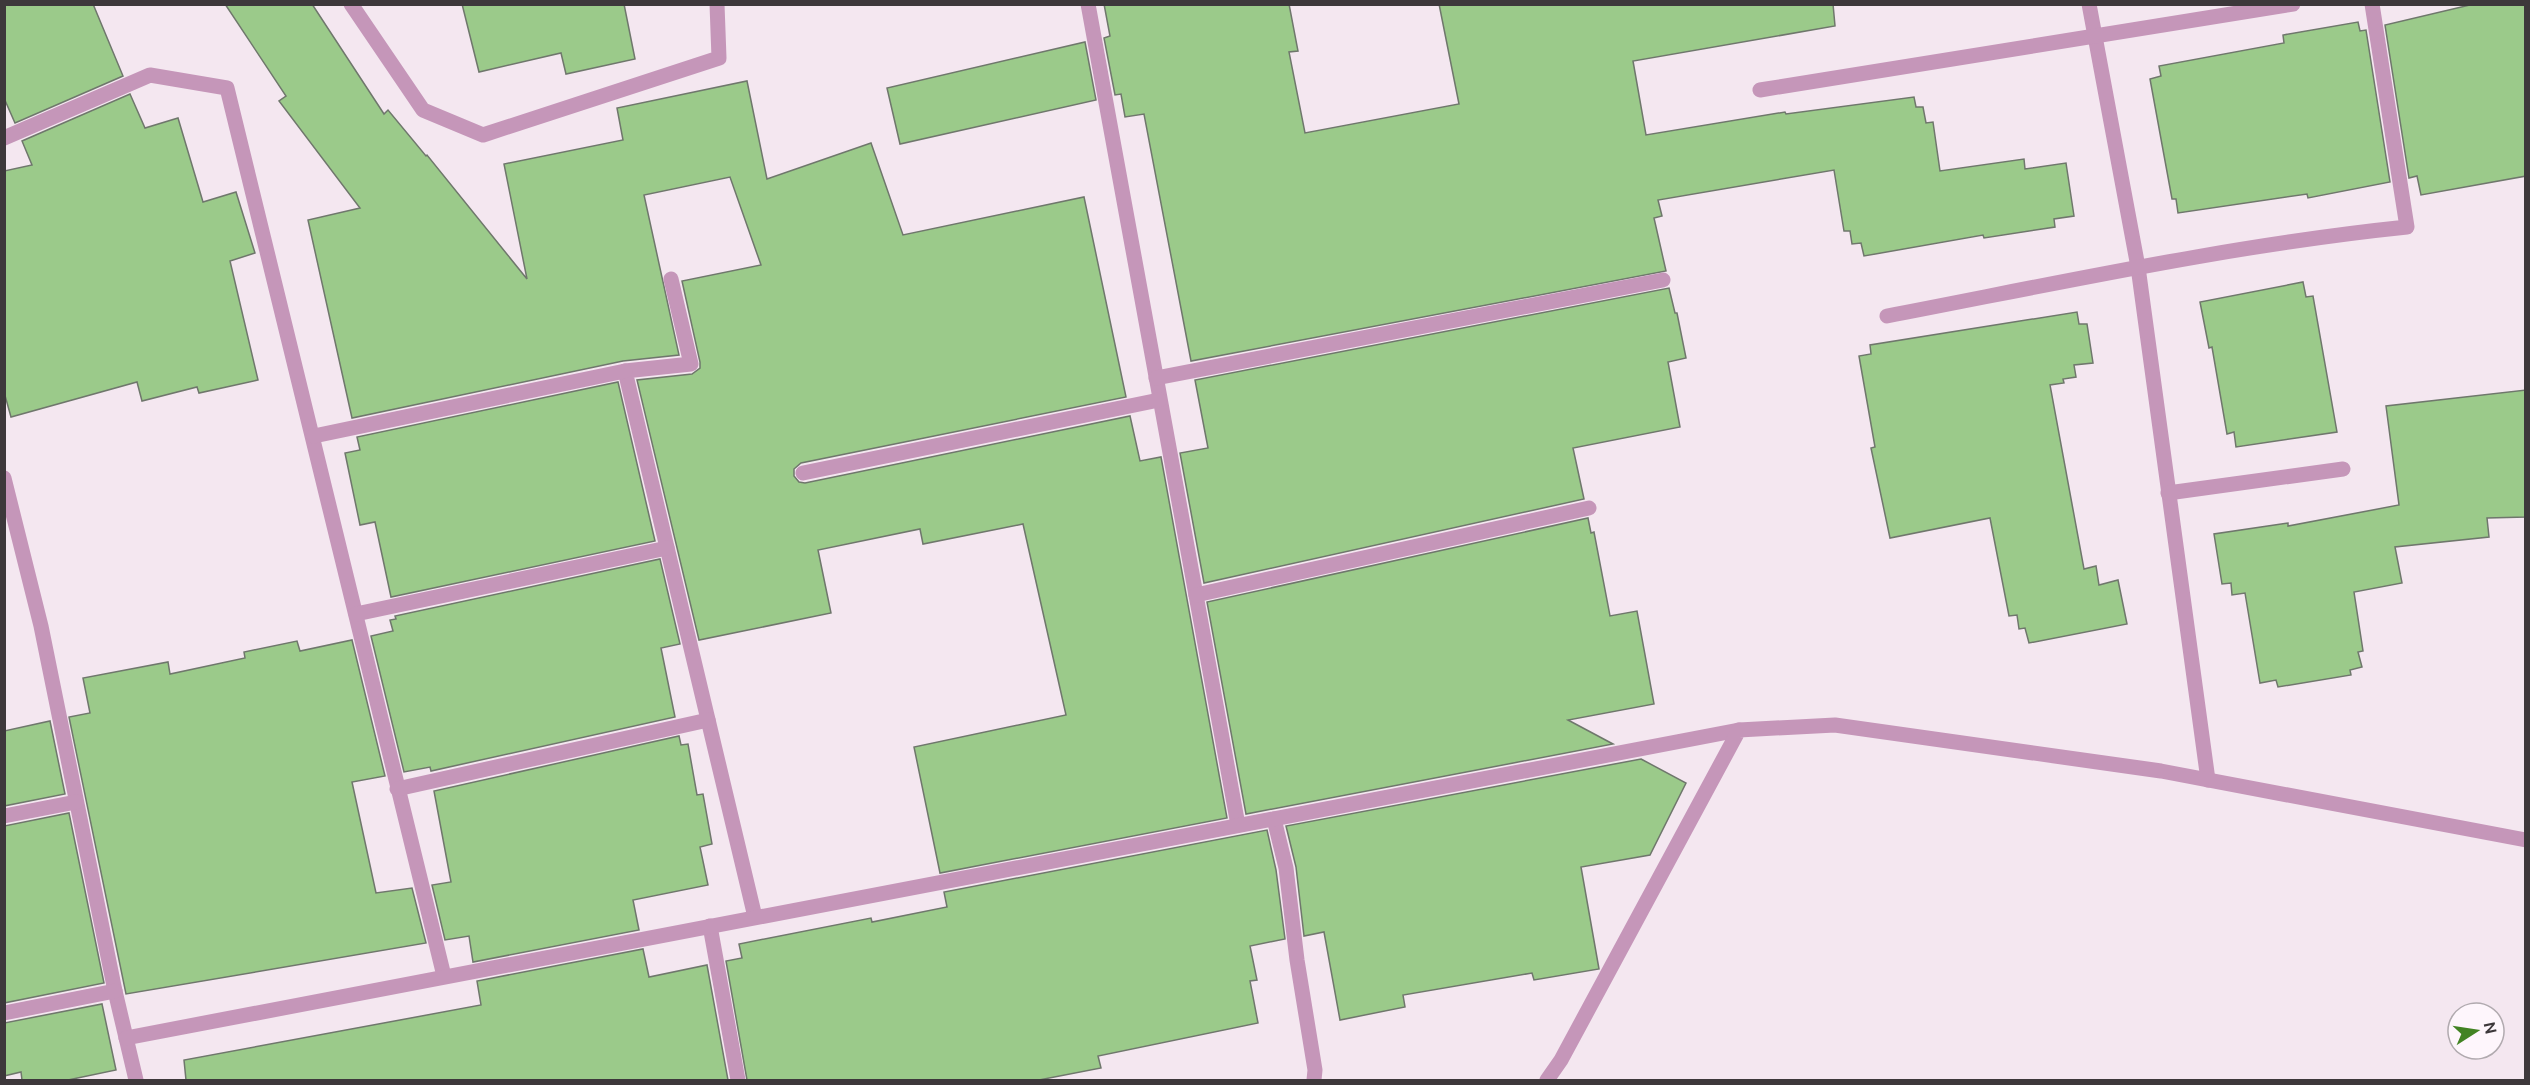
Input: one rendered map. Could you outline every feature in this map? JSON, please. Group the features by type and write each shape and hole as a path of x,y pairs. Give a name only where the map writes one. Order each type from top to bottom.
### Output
{"street":[{"path":"351,4 423,110 483,135 719,58 717,4"},
{"path":"1088,4 1238,825"},
{"path":"2089,4 2138,267 2208,780"},
{"path":"1760,90 2293,4"},
{"path":"1887,316 2138,267 2355,232 2407,227 2372,4"},
{"path":"4,138 150,75 227,88 314,436 397,789 444,976"},
{"path":"314,436 626,371 691,364 671,279"},
{"path":"1156,378 1663,280"},
{"path":"626,371 755,917"},
{"path":"803,473 1159,400"},
{"path":"2168,493 2343,469"},
{"path":"4,478 41,626 115,992 136,1080"},
{"path":"1196,595 1589,508"},
{"path":"356,614 667,548"},
{"path":"397,789 708,720"},
{"path":"126,1038 1739,730 1835,725 2208,780 2526,840"},
{"path":"1547,1080 1561,1060 1739,730"},
{"path":"4,816 76,802"},
{"path":"1274,819 1286,868 1297,960 1315,1070 1314,1080"},
{"path":"710,926 738,1080"},
{"path":"4,1013 115,992"}],"building":[{"path":"4,4 93,4 123,76 15,123 4,98"},
{"path":"225,4 312,4 384,114 388,110 527,279 504,164 623,140 617,108 747,81 767,179 871,143 903,235 1084,197 1126,397 801,463 794,469 794,476 799,482 805,483 1130,416 1140,461 1161,457 1227,818 940,873 914,747 1066,715 1023,524 923,544 920,529 818,550 831,613 699,640 637,380 692,374 700,368 682,281 761,265 730,177 644,195 679,355 623,361 352,418 308,220 360,208 279,101 286,96"},
{"path":"462,4 624,4 635,59 566,74 561,53 479,72"},
{"path":"1104,4 1289,4 1298,51 1289,52 1305,133 1459,104 1439,4 1833,4 1835,26 1633,61 1646,135 1785,112 1786,114 1914,97 1916,107 1923,107 1926,123 1933,122 1940,171 2024,159 2025,169 2066,163 2074,216 2054,219 2055,227 1984,238 1983,235 1864,256 1861,243 1852,244 1850,231 1844,231 1834,170 1658,200 1662,216 1654,218 1666,271 1191,361 1144,114 1125,117 1121,94 1115,95 1104,38 1110,36"},
{"path":"2474,4 2526,4 2526,176 2421,195 2417,176 2409,178 2385,25"},
{"path":"2358,22 2360,31 2366,30 2390,182 2308,198 2307,194 2178,213 2176,199 2172,199 2150,79 2161,76 2159,66 2284,43 2283,35"},
{"path":"1085,42 1096,100 900,144 887,88"},
{"path":"130,94 145,128 178,118 203,202 236,192 255,253 230,261 258,380 199,393 197,387 142,401 137,382 11,417 4,392 4,171 32,165 22,141"},
{"path":"2303,282 2306,297 2313,296 2337,432 2236,447 2234,432 2227,434 2212,347 2209,348 2200,302"},
{"path":"1669,288 1675,313 1677,313 1686,358 1668,362 1680,427 1573,448 1584,499 1204,583 1180,453 1208,448 1195,380"},
{"path":"2077,312 2079,324 2087,324 2093,363 2074,365 2076,377 2063,379 2064,383 2050,385 2084,569 2096,566 2099,585 2118,580 2127,624 2029,643 2025,628 2019,629 2017,615 2009,616 1990,518 1890,538 1871,448 1875,447 1859,356 1871,354 1870,345"},
{"path":"618,382 655,541 391,597 375,522 360,525 345,453 360,450 357,437"},
{"path":"2526,390 2526,517 2487,518 2489,537 2395,547 2402,583 2354,592 2363,651 2358,652 2362,667 2350,670 2351,675 2278,687 2276,680 2260,683 2245,593 2232,595 2231,583 2222,584 2214,534 2288,523 2288,526 2399,505 2386,406"},
{"path":"1588,518 1591,533 1594,532 1610,616 1637,611 1654,704 1568,720 1613,744 1246,814 1207,602"},
{"path":"660,559 680,644 661,648 675,717 431,771 430,767 404,772 371,636 393,631 390,620 396,619 395,616"},
{"path":"352,640 385,776 352,782 376,893 412,888 426,943 126,994 69,717 90,713 83,678 168,662 170,674 245,658 244,652 297,641 300,651"},
{"path":"50,721 65,794 4,806 4,731"},
{"path":"679,736 681,745 688,744 697,795 703,794 712,844 700,847 708,885 633,900 639,930 473,962 469,936 445,940 432,885 451,882 434,791"},
{"path":"1641,759 1686,783 1650,855 1581,867 1599,969 1534,980 1532,973 1403,995 1405,1007 1340,1020 1324,932 1304,936 1296,867 1286,826"},
{"path":"69,813 104,983 4,1003 4,826"},
{"path":"1267,830 1276,870 1285,939 1250,946 1257,980 1250,981 1258,1023 1098,1056 1101,1068 1039,1080 747,1080 726,961 742,958 739,944 871,918 872,922 947,907 944,892"},
{"path":"643,949 649,977 707,965 728,1080 186,1080 184,1060 481,1005 477,981"},
{"path":"102,1004 116,1070 68,1080 22,1080 21,1072 4,1076 4,1023"}]}
